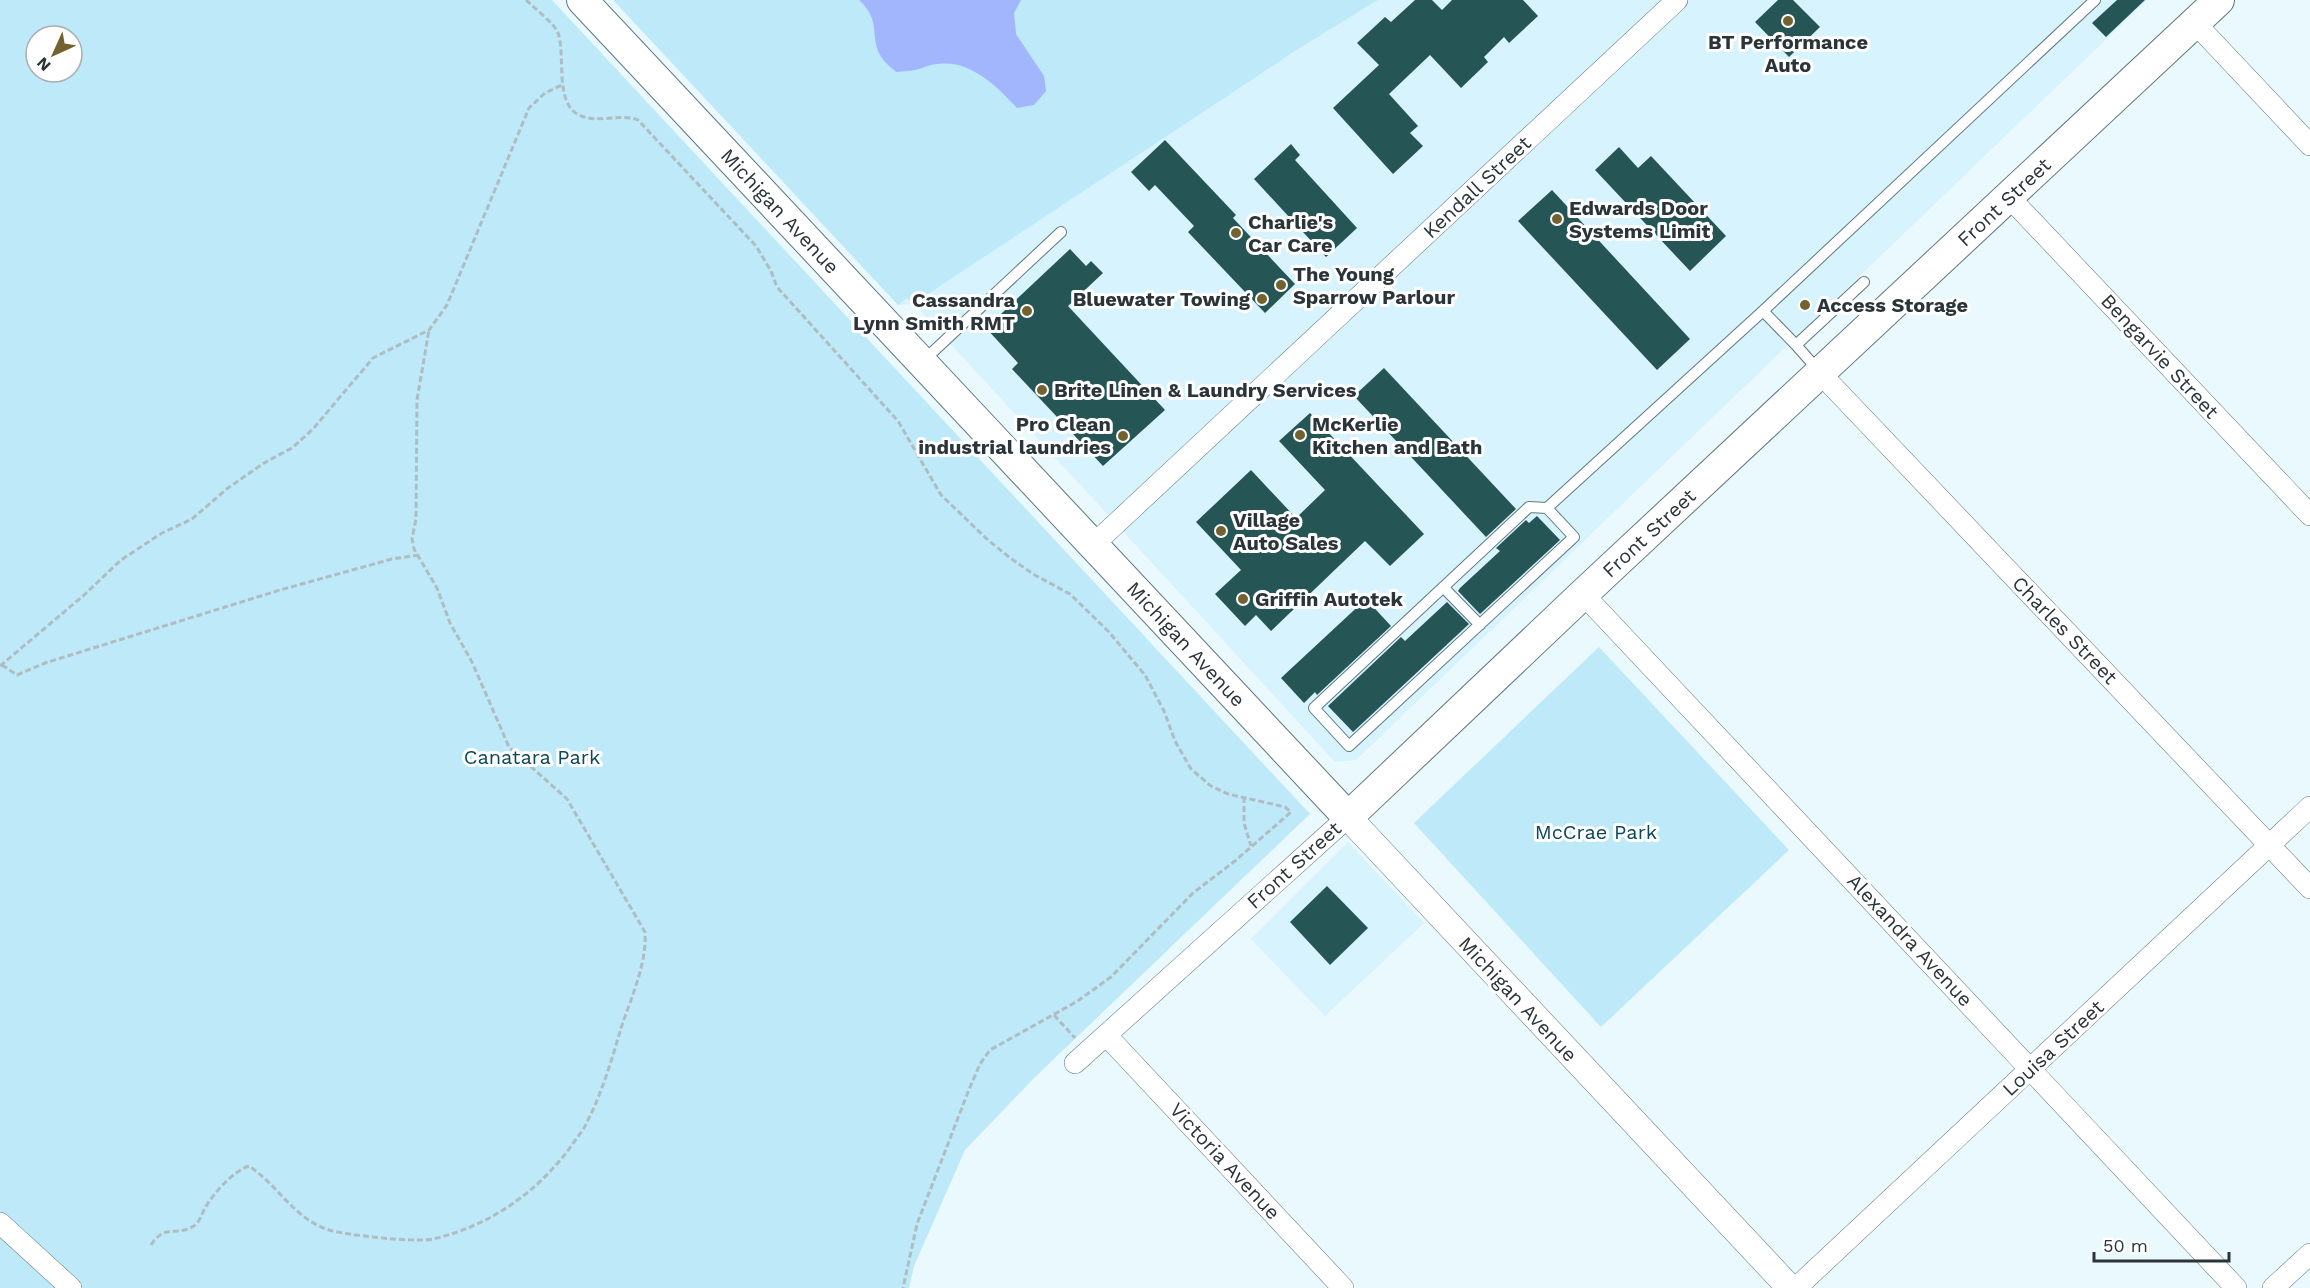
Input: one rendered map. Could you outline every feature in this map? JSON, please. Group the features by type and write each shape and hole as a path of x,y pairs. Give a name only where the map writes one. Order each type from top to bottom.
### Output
{"main road":[{"name":"Michigan Avenue","path":"582,0 1348,817"},
{"name":"Front Street","path":"1348,817 1583,594 2219,0"}],"street":[{"name":"Kendall Street","path":"1093,545 1677,0"},
{"path":"2195,23 2310,145"},
{"name":"Bengarvie Street","path":"2009,197 2310,515"},
{"name":"Charles Street","path":"1820,373 2310,888"},
{"name":"Alexandra Avenue","path":"1583,594 2236,1288"},
{"name":"Louisa Street","path":"1796,1288 2310,807"},
{"name":"Front Street","path":"1075,1063 1348,817"},
{"name":"Michigan Avenue","path":"1348,817 1790,1288"},
{"name":"Victoria Avenue","path":"1106,1035 1343,1288"},
{"path":"0,1223 71,1288"},
{"path":"2273,1288 2310,1254"}],"lane":[{"path":"1547,508 1763,311 2095,0"},
{"path":"922,363 1061,232"},
{"path":"1796,345 1864,282"},
{"path":"1763,311 1820,373"},
{"path":"1529,507 1547,508 1574,537 1349,746 1314,708 1529,507"},
{"path":"1443,587 1480,625"}],"path":[{"path":"526,0 558,32 562,85 570,108 576,114 586,118 630,117 638,120 756,246 771,271 777,287 898,421 941,495 1002,552 1070,594 1108,631 1145,675 1164,711 1175,741 1191,769 1211,786 1228,794 1285,807 1291,812 1193,893 1111,977 1054,1015 990,1050 981,1064 917,1224 903,1288"},
{"path":"151,1245 156,1237 166,1231 191,1228 200,1219 214,1196 242,1168 249,1166 310,1223 331,1231 403,1240 430,1240 465,1230 505,1210 546,1178 587,1123 619,1036 646,949 645,932 567,799 523,760 506,741 472,662 450,623 437,588 414,549 412,539 416,519 417,400 429,330 447,305 529,108 545,93 562,85"},
{"path":"419,555 392,559 280,590 45,663 17,675 1,666 83,596 121,560 162,533 192,519 228,488 264,463 292,448 314,429 373,358 429,330"},
{"path":"1244,797 1244,823 1251,846"},
{"path":"1054,1015 1077,1040"}],"shaded area":[{"path":"1378,0 2147,0 1356,760 1335,762 914,304 898,305 943,269"},
{"path":"1348,842 1424,923 1325,1016 1251,939"}],"green space":[{"name":"Canatara Park","path":"0,0 552,0 1310,814 1034,1078 965,1150 914,1266 909,1288 0,1288"},
{"path":"613,0 1378,0 1295,51 913,304 907,298 898,305"},
{"name":"McCrae Park","path":"1599,647 1789,850 1601,1027 1414,823"}],"water":[{"path":"859,0 1021,0 1014,13 1016,34 1044,76 1046,91 1034,105 1017,108 982,76 961,66 936,64 916,70 896,72 883,60 876,43 871,15"}],"building":[{"path":"1415,0 1432,0 1442,10 1452,0 1523,0 1538,16 1509,43 1504,37 1484,57 1488,62 1461,88 1430,55 1389,94 1418,126 1410,133 1423,146 1393,174 1333,108 1379,65 1357,43 1385,17 1391,22"},
{"path":"1778,0 1793,0 1820,27 1789,57 1755,22"},
{"path":"2117,0 2145,0 2106,37 2092,23"},
{"path":"1165,140 1236,215 1233,218 1295,284 1265,313 1188,232 1194,226 1155,185 1149,191 1131,172"},
{"path":"1291,144 1300,155 1295,160 1357,228 1326,257 1254,179"},
{"path":"1619,147 1638,168 1651,156 1726,236 1690,271 1595,170"},
{"path":"1552,190 1690,339 1657,370 1518,221"},
{"path":"1070,249 1086,266 1091,261 1103,273 1068,306 1165,410 1103,466 1012,369 1018,363 986,328"},
{"path":"1384,368 1516,509 1486,537 1354,396"},
{"path":"1310,413 1424,534 1390,566 1365,541 1271,631 1256,615 1245,626 1215,594 1241,570 1196,522 1251,470 1296,518 1325,490 1279,441"},
{"path":"1537,516 1560,540 1480,614 1458,591 1500,551 1496,548 1526,520 1529,523"},
{"path":"1366,599 1391,626 1317,695 1315,692 1304,703 1281,678"},
{"path":"1447,602 1469,624 1353,732 1328,706 1401,637 1405,641"},
{"path":"1327,886 1368,928 1330,965 1290,922"}],"place":[{"name":"BT Performance Auto","path":"1788,21"},
{"name":"Edwards Door Systems Limit","path":"1557,219"},
{"name":"Charlie's Car Care","path":"1236,233"},
{"name":"The Young Sparrow Parlour","path":"1281,285"},
{"name":"Bluewater Towing","path":"1262,299"},
{"name":"Access Storage","path":"1805,305"},
{"name":"Cassandra Lynn Smith RMT","path":"1027,311"},
{"name":"Brite Linen & Laundry Services","path":"1042,390"},
{"name":"McKerlie Kitchen and Bath","path":"1300,435"},
{"name":"Pro Clean industrial laundries","path":"1123,436"},
{"name":"Village Auto Sales","path":"1221,531"},
{"name":"Griffin Autotek","path":"1243,599"}]}
